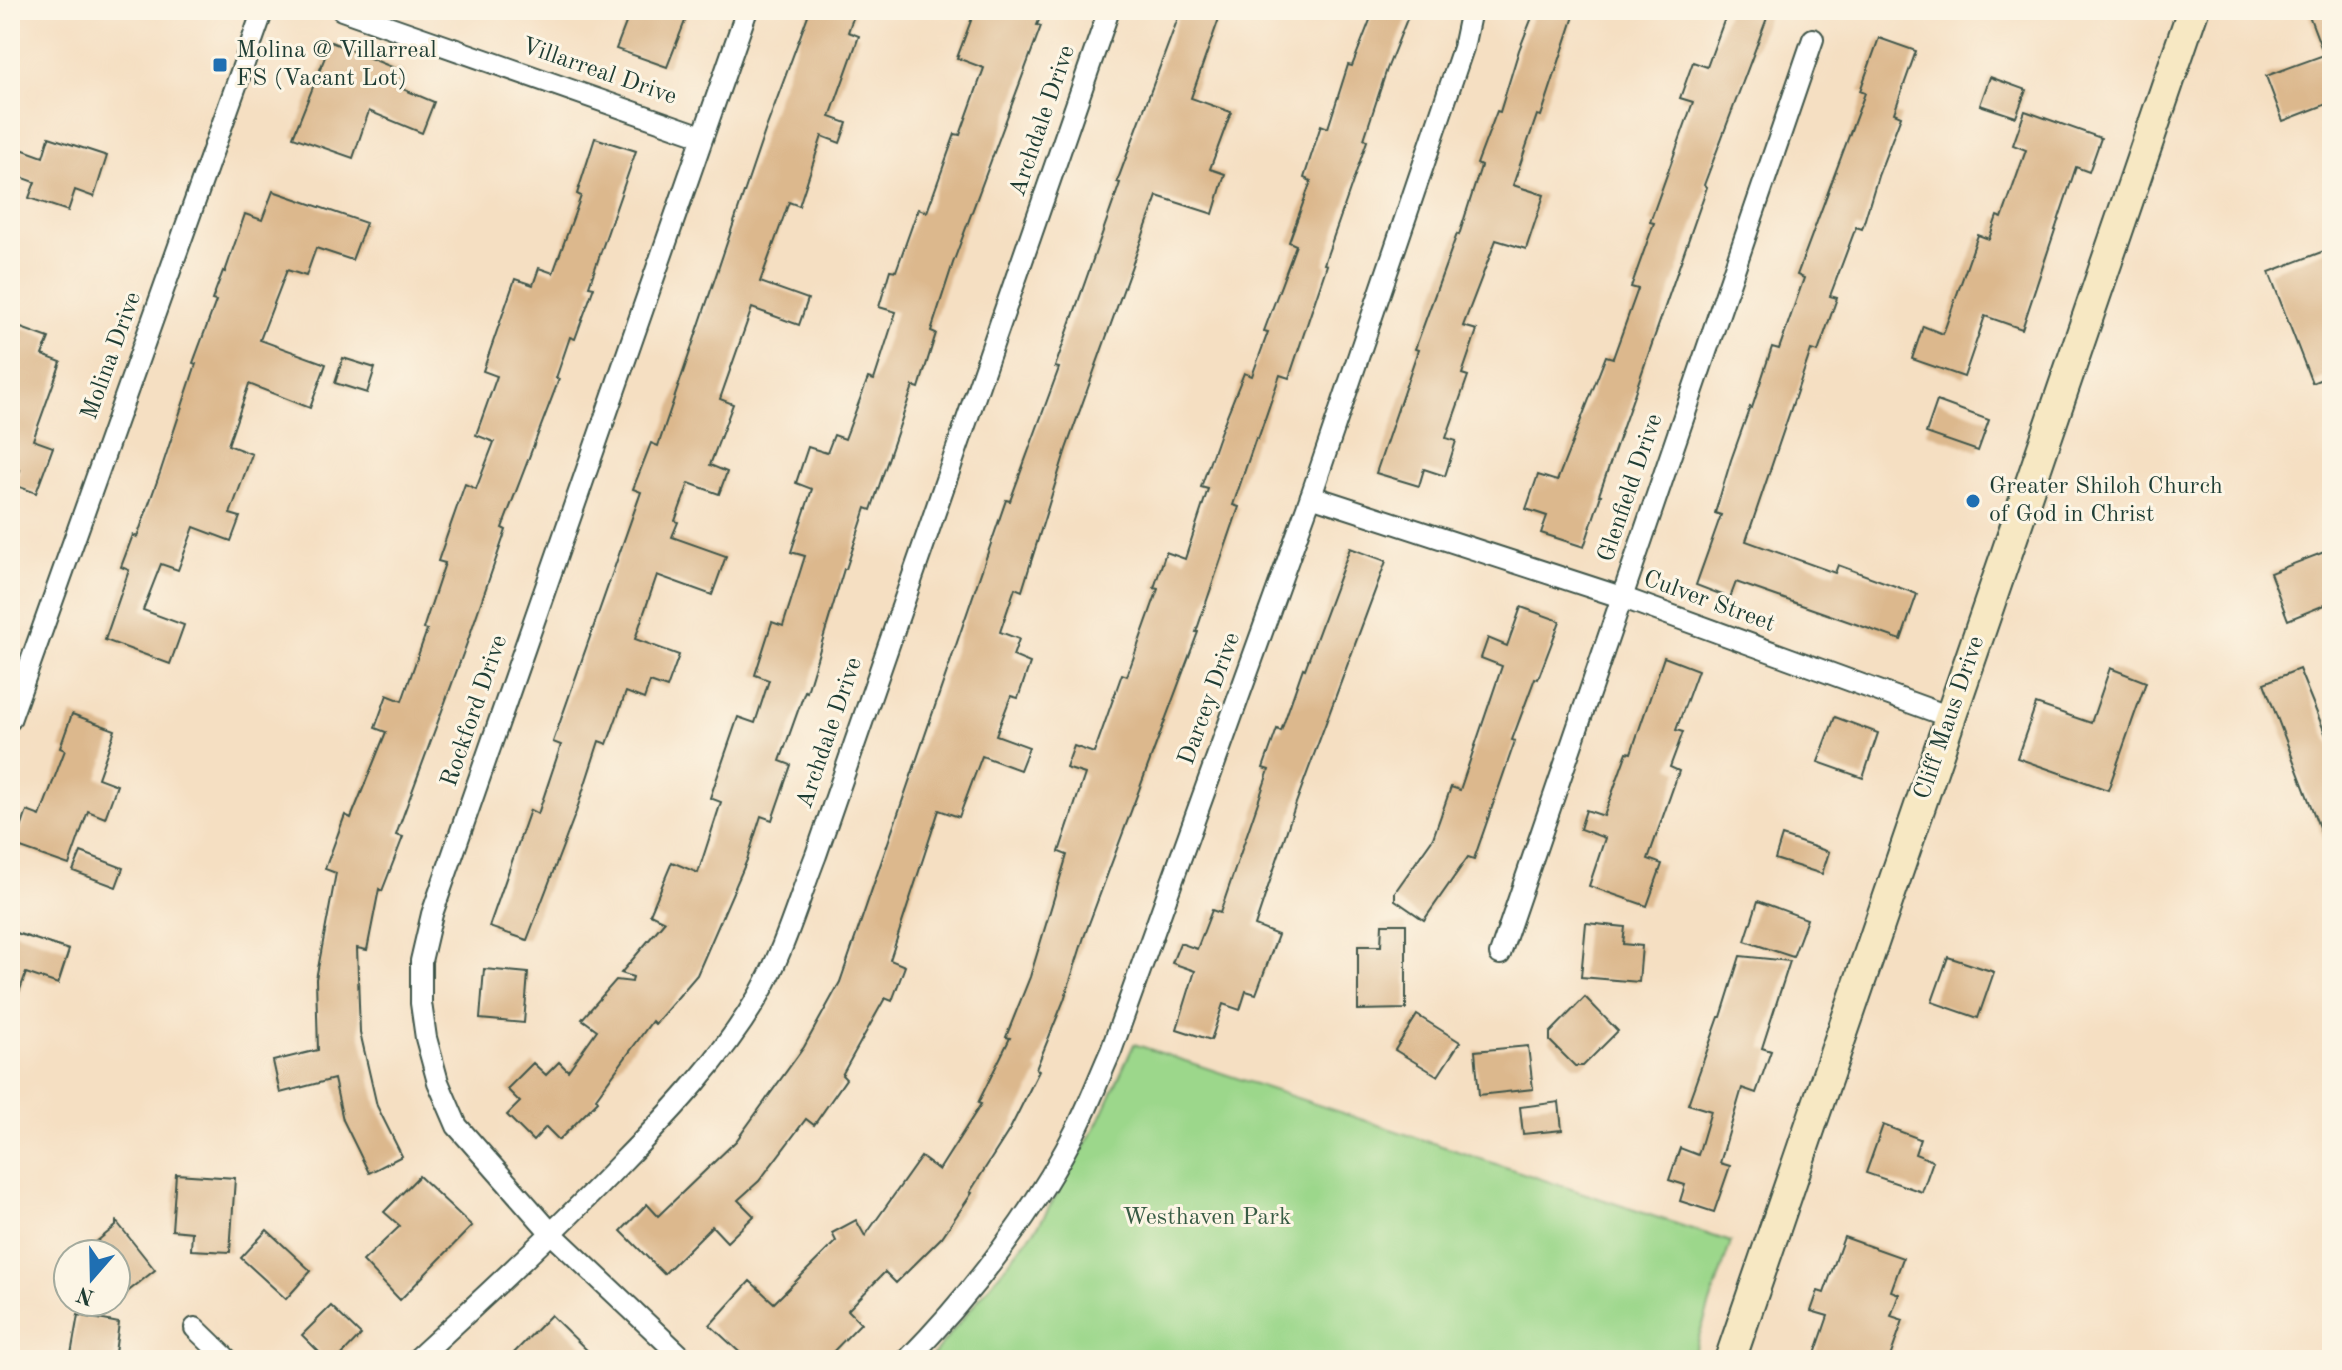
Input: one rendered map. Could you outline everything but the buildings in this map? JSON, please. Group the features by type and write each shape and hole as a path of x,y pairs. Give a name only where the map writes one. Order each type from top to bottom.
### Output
{"street":[{"name":"Molina Drive","path":"10,720 263,10"},
{"name":"Villarreal Drive","path":"342,10 702,136"},
{"name":"Rockford Drive","path":"685,1360 552,1234 457,1126 438,1082 426,1038 421,1003 421,961 432,914 747,10"},
{"name":"Archdale Drive","path":"416,1360 552,1234 671,1112 730,1039 760,993 783,943 1109,10"},
{"name":"Darcey Drive","path":"907,1360 1008,1239 1050,1176 1080,1123 1111,1051 1311,496 1463,48 1471,10"},
{"name":"Cliff Maus Drive","path":"1730,1360 2193,10"},
{"name":"Cliff Maus Drive","path":"2171,75 2199,10"},
{"name":"Glenfield Drive","path":"1500,954 1813,39"},
{"name":"Culver Street","path":"1311,496 1621,597 1950,717"},
{"path":"195,1328 228,1360"}],"green space":[{"name":"Westhaven Park","path":"1134,1044 1731,1242 1691,1360 929,1360 1039,1225 1099,1121"}],"place":[{"name":"Molina @ Villarreal FS (Vacant Lot)","path":"220,65"},
{"name":"Greater Shiloh Church of God in Christ","path":"1973,501"}]}
